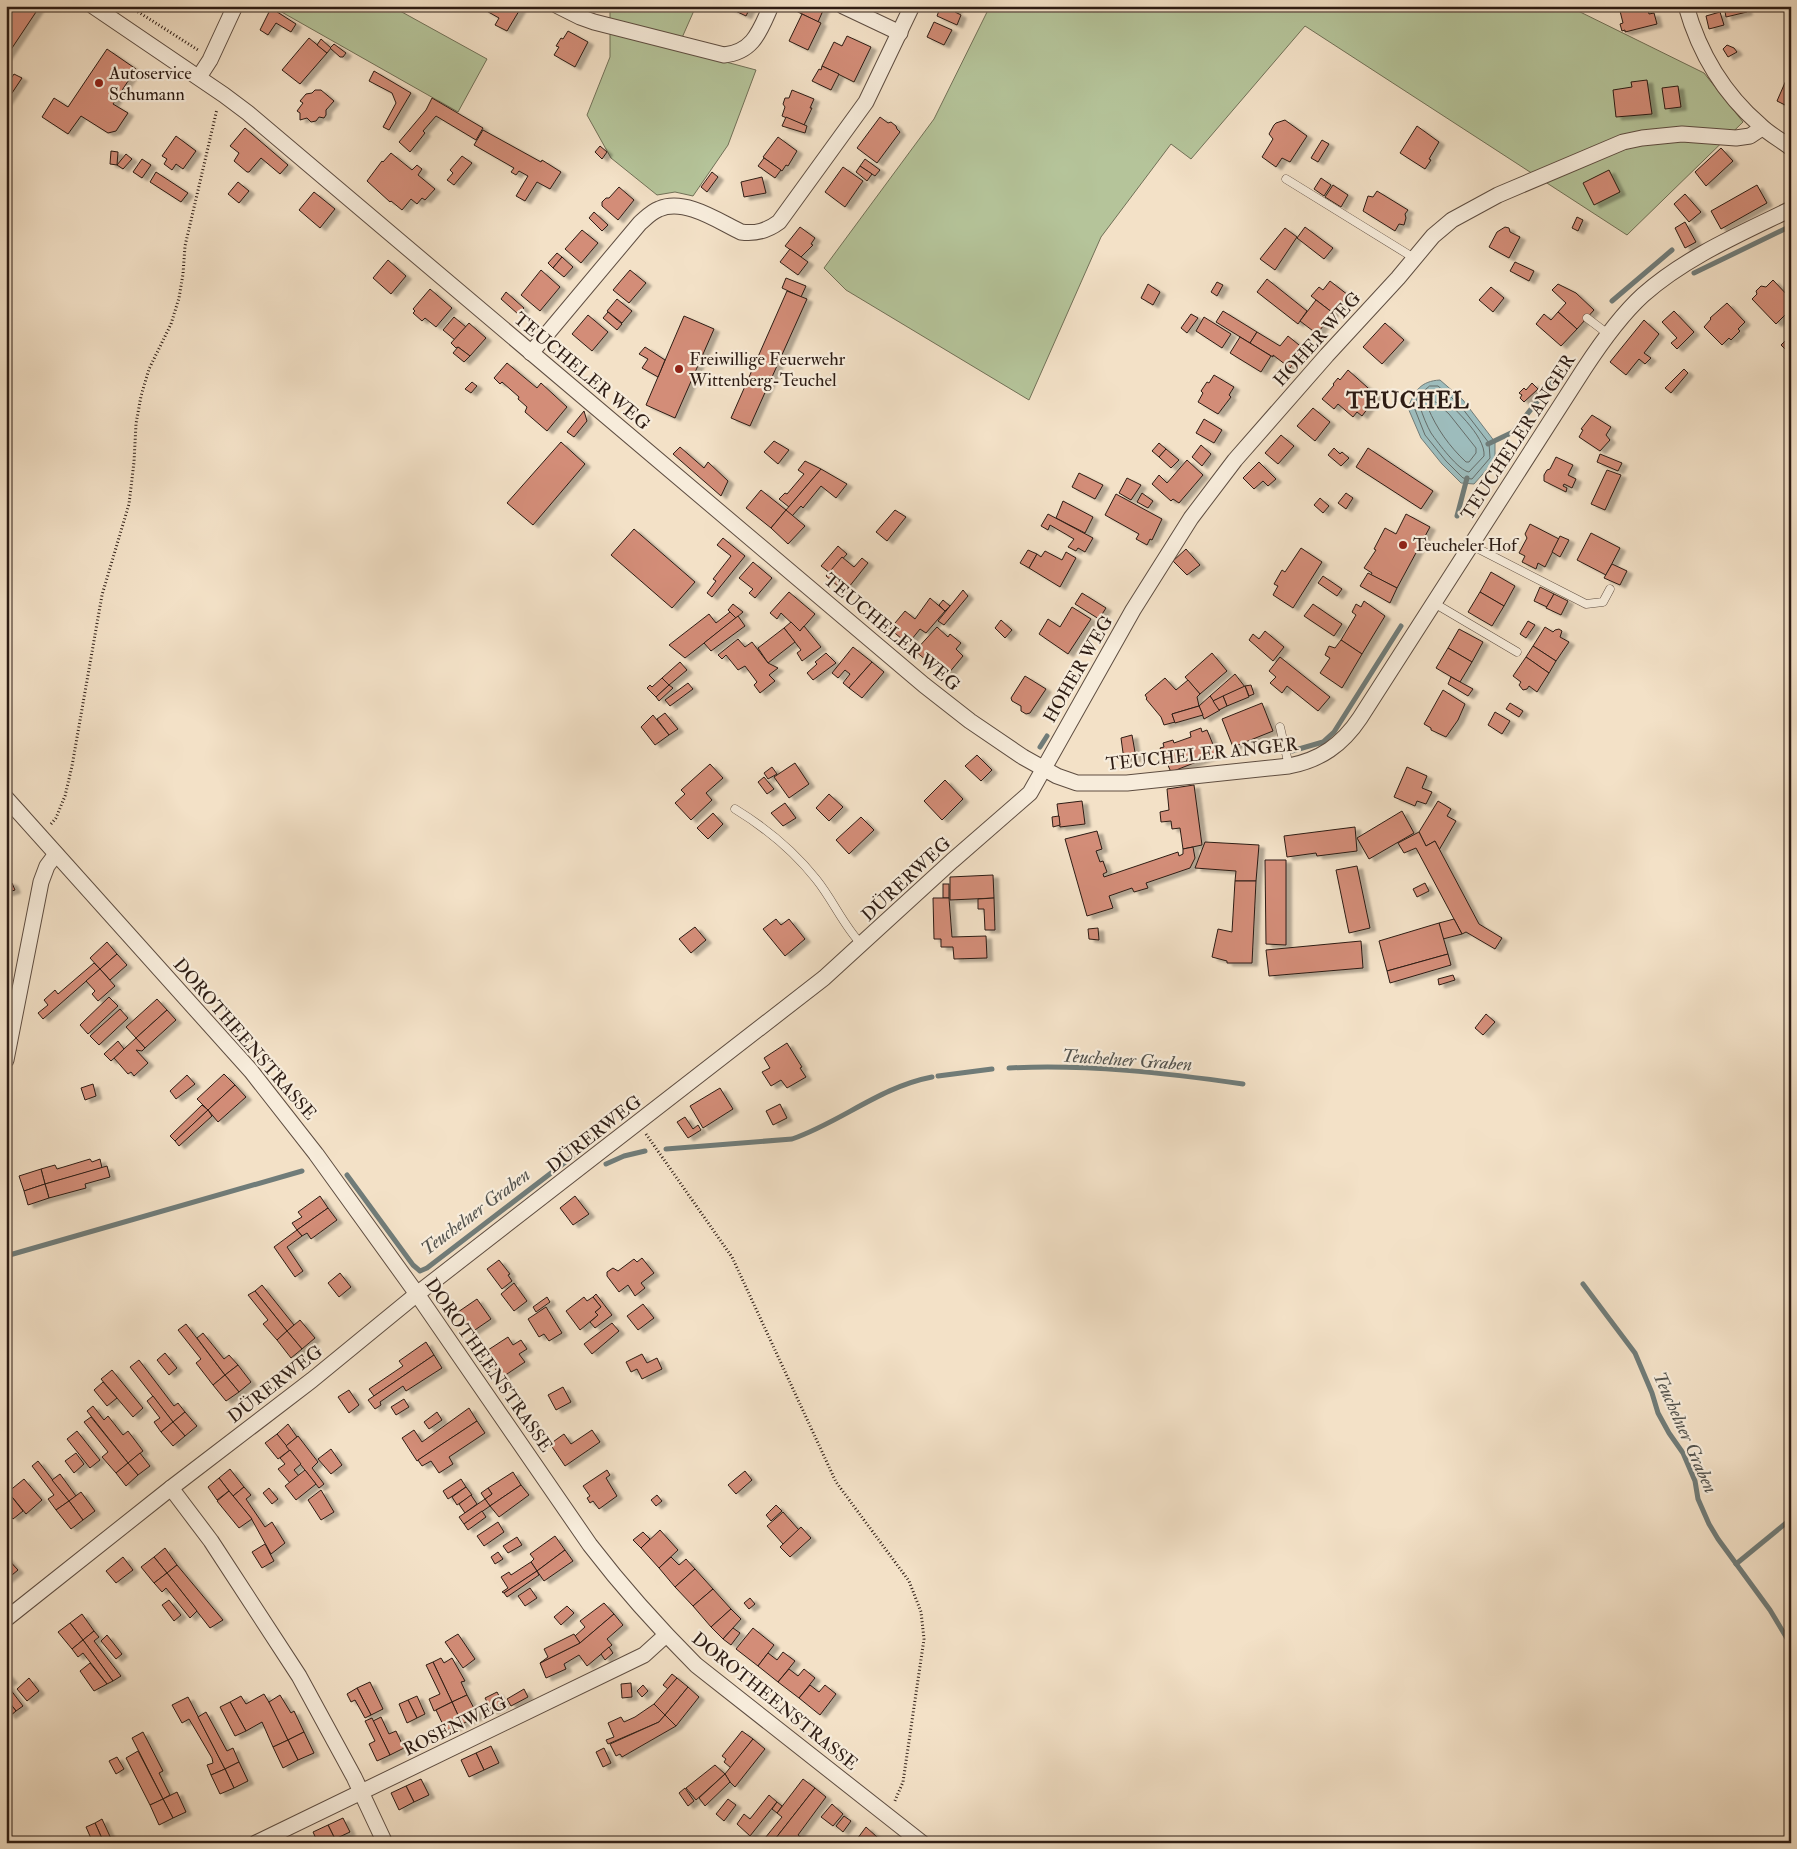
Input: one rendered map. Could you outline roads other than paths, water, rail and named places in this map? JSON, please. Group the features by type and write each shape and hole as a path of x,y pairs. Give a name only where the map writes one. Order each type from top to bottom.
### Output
{"street":[{"name":"TEUCHELER WEG","path":"93,6 224,95 924,685 997,740 1043,769"},
{"path":"199,77 210,60 236,6"},
{"path":"558,6 594,22 716,55 724,55 740,52 752,43 771,6"},
{"path":"843,6 900,33"},
{"path":"531,353 640,223 658,209 668,206 690,209 741,232 749,233 765,231 779,222 866,102 912,6"},
{"path":"1686,6 1696,38 1705,56 1728,91 1762,128 1791,148"},
{"name":"HOHER WEG","path":"1043,769 1133,610 1191,518 1235,460 1338,342 1398,278 1433,236 1452,220 1498,195 1616,145 1667,134 1736,138 1750,136 1762,128"},
{"name":"TEUCHELER ANGER","path":"1043,769 1077,783 1127,784 1289,766 1307,762 1324,755 1352,731 1608,334 1643,296 1676,270 1718,245 1791,209"},
{"name":"DÜRERWEG","path":"6,1619 171,1488 312,1380 418,1294 793,1003 862,945 952,861 1030,792 1043,769"},
{"name":"DOROTHEENSTRASSE","path":"6,798 251,1071 285,1112 418,1294 590,1545 615,1578 666,1635 703,1670 922,1843"},
{"path":"6,1060 41,882 47,866 56,854"},
{"path":"171,1488 211,1541 299,1676 332,1736 384,1843"},
{"name":"ROSENWEG","path":"256,1843 644,1655 666,1635"}],"lane":[{"path":"1286,180 1414,258"},
{"path":"1588,318 1608,334"},
{"path":"1471,545 1586,604 1603,602 1610,589"},
{"path":"1434,602 1517,652"},
{"path":"1280,727 1289,766"},
{"path":"735,808 770,832 816,879 850,931 862,945"}],"water":[{"path":"1440,380 1463,400 1495,442 1495,460 1474,484 1461,483 1442,464 1421,438 1408,408 1419,388 1428,382"}],"waterway":[{"path":"1694,273 1791,226"},
{"path":"1612,301 1672,250"},
{"path":"1488,444 1513,432 1559,374"},
{"path":"1457,516 1467,478"},
{"path":"1292,751 1323,742 1334,732 1401,626"},
{"path":"1040,747 1047,736"},
{"name":"Teuchelner Graben","path":"1009,1068 1097,1068 1185,1076 1243,1084"},
{"name":"Teuchelner Graben","path":"938,1076 992,1069"},
{"name":"Teuchelner Graben","path":"666,1149 792,1139 827,1124 895,1089 932,1077"},
{"name":"Teuchelner Graben","path":"606,1164 624,1156 645,1151"},
{"name":"Teuchelner Graben","path":"347,1175 413,1265 420,1271 427,1268 572,1157"},
{"name":"Teuchelner Graben","path":"6,1256 302,1171"},
{"name":"Teuchelner Graben","path":"1583,1284 1635,1353 1652,1393 1658,1413 1683,1453 1695,1481 1698,1499 1709,1524 1770,1610 1791,1645"},
{"path":"1736,1564 1791,1519"}],"place":[{"name":"Autoservice Schumann","path":"99,83"},
{"name":"Freiwillige Feuerwehr Wittenberg-Teuchel","path":"679,369"},
{"name":"Teucheler Hof","path":"1403,545"}],"district":[{"name":"TEUCHEL","path":"1408,400"}]}
